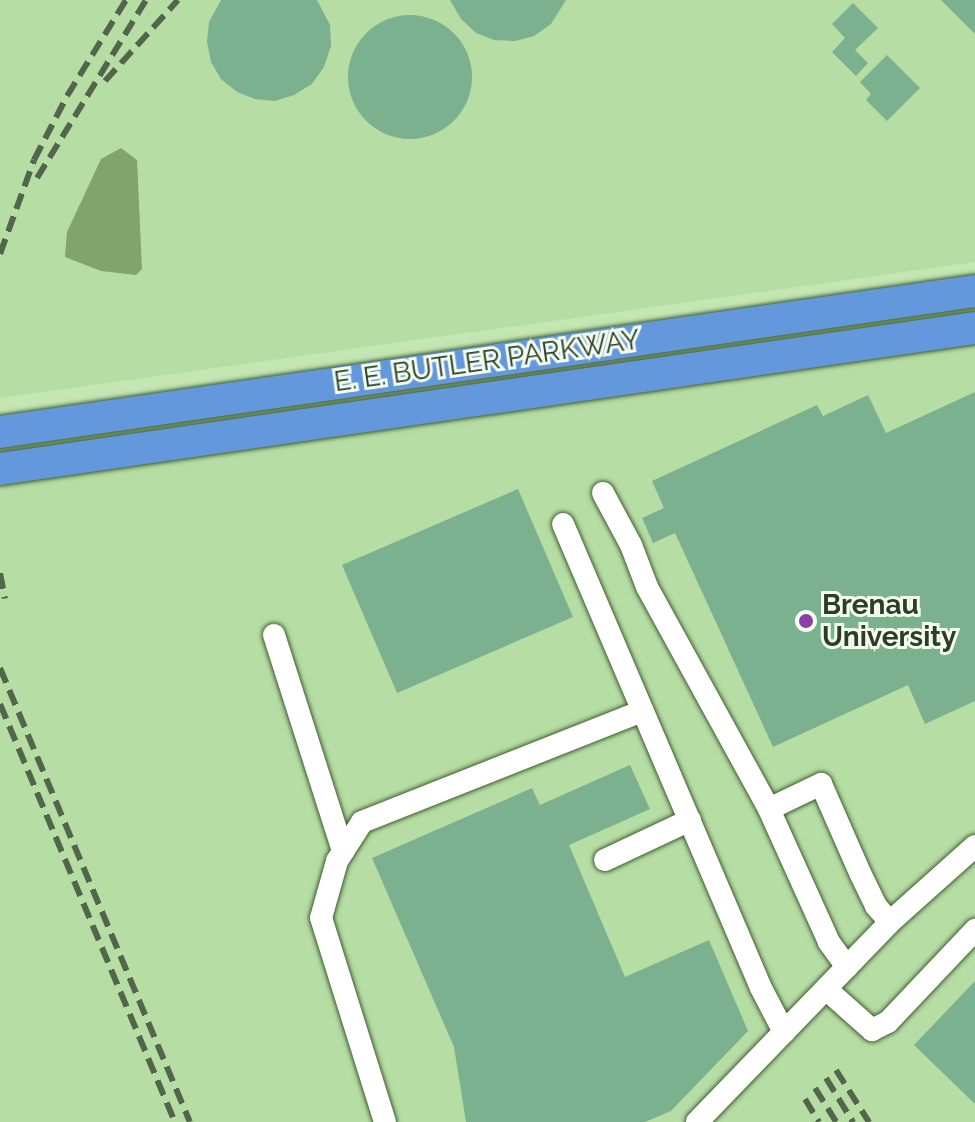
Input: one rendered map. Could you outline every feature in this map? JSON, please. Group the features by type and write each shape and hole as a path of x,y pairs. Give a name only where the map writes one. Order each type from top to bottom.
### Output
{"highway":[{"name":"E. E. BUTLER PARKWAY","path":"0,432 975,291"},
{"name":"E. E. BUTLER PARKWAY","path":"0,469 975,328"}],"street":[{"path":"603,493 631,545 647,587 769,809 829,942 847,967"},
{"path":"563,524 761,988 784,1032"},
{"path":"274,635 343,851"},
{"path":"385,1122 321,918 343,851 362,822 642,711"},
{"path":"769,809 821,784 876,906 890,922"},
{"path":"605,860 690,820"},
{"path":"697,1122 890,922 975,846"},
{"path":"826,989 872,1030 888,1022 975,930"}],"shaded area":[{"path":"0,0 975,0 975,262 0,398"},
{"path":"121,148 137,160 142,269 136,275 101,271 65,257 67,232 101,159"},
{"path":"975,307 975,1122 0,1122 0,444"}],"building":[{"path":"221,0 317,0 330,25 331,46 324,67 312,84 294,95 275,101 255,99 237,92 221,79 211,62 207,42 209,22"},
{"path":"450,0 566,0 551,24 534,36 515,41 494,40 476,33 461,19"},
{"path":"941,0 975,0 975,34"},
{"path":"853,3 878,28 855,50 868,63 856,76 832,52 845,38 832,24"},
{"path":"410,15 434,20 454,33 467,53 472,77 467,101 454,121 434,134 410,139 386,134 366,121 353,101 348,77 353,53 366,33 386,20"},
{"path":"887,55 920,88 887,121 866,100 871,94 860,82"},
{"path":"975,392 975,701 925,724 908,685 773,747 675,533 653,543 642,518 664,508 652,481 817,405 823,416 868,395 886,433"},
{"path":"518,489 573,617 397,693 342,565"},
{"path":"630,765 650,809 569,845 625,977 709,940 748,1031 671,1111 645,1122 466,1122 454,1047 372,858 532,788 540,805"},
{"path":"975,981 975,1104 914,1045"}],"railway":[{"path":"0,254 34,160 67,96 126,0"},
{"path":"37,178 146,0"},
{"path":"105,81 178,0"},
{"path":"0,573 5,599"},
{"path":"0,668 190,1122"},
{"path":"0,704 175,1122"},
{"path":"836,1070 869,1122"},
{"path":"826,1078 853,1122"},
{"path":"815,1088 836,1122"},
{"path":"805,1099 819,1122"}],"place":[{"name":"Brenau University","path":"806,621"}]}
